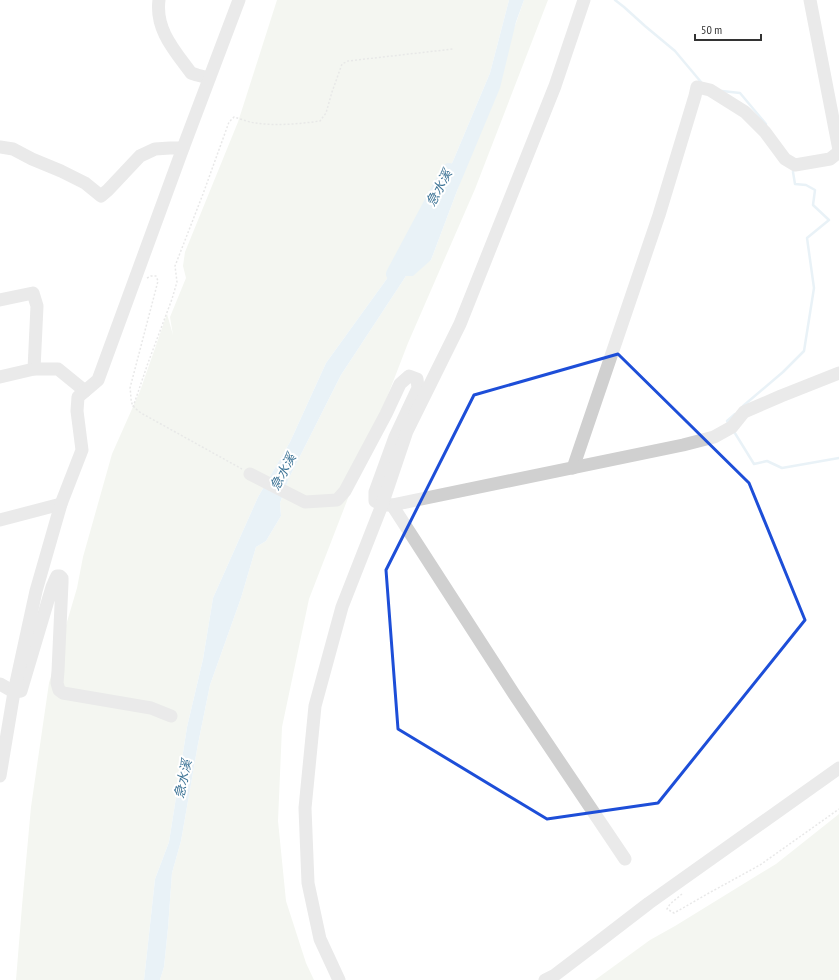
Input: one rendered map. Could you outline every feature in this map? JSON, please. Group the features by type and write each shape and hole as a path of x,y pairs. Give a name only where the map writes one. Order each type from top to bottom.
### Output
{"street":[{"path":"159,0 158,8 162,29 168,42 191,73 197,76 209,78"},
{"path":"0,776 14,692 36,591 61,504 82,450 77,411 78,397 98,380 239,0"},
{"path":"339,980 320,939 308,883 306,808 315,706 342,607 387,505 407,431 466,310 555,86 584,0"},
{"path":"573,468 658,215 697,87 710,90 745,112 765,132 785,159 795,165 830,159 839,151 837,127 810,0"},
{"path":"0,147 13,148 32,159 62,171 85,183 101,196 140,156 155,149 183,148"},
{"path":"0,300 33,293 37,306 34,369"},
{"path":"0,377 34,369 58,368 85,391"},
{"path":"250,474 305,502 336,500 345,491 386,414 400,384 409,376 417,379 418,388 395,437 375,492 374,502 387,505 573,468 714,437 732,427 744,412 839,373"},
{"path":"0,520 61,504"},
{"path":"387,505 625,859"},
{"path":"0,684 14,692 21,691 52,587 55,580 58,576 60,576 62,578 62,583 57,682 59,690 63,693 151,708 171,716"},
{"path":"545,980 567,966 649,903 839,768"}],"path":[{"path":"133,407 172,299 177,282 175,266 229,122 234,117 254,123 272,124 320,121 326,113 342,64 348,61 453,49"},
{"path":"146,282 148,277 151,276 156,276 158,281 130,388 133,407 141,413 250,474"},
{"path":"685,891 670,904 667,909 674,913 760,865 839,809"}],"highlighted area":[{"path":"618,354 749,483 805,620 658,803 547,819 398,729 386,570 474,395"}],"shaded area":[{"path":"277,0 509,0 490,73 453,161 412,244 326,363 290,442 258,497 213,598 203,659 187,727 169,842 155,879 144,980 16,980 31,807 49,683 77,588 83,557 112,454 140,391 167,314 173,335 170,317 186,278 183,266 185,252 238,122"},
{"path":"524,0 548,0 475,189 408,343 309,599 282,727 278,821 286,901 306,963 314,980 160,980 164,967 172,873 181,841 210,685 241,598 256,547 266,541 281,516 280,503 289,478 341,375 406,276 431,260 457,191"},
{"path":"839,814 839,980 595,980 650,940 776,864"}],"water":[{"path":"509,0 524,0 516,22 500,88 457,191 431,260 413,276 406,276 341,375 289,478 280,503 281,516 266,541 256,547 241,598 210,685 181,841 172,873 164,967 160,980 144,980 155,879 169,842 187,727 203,659 213,598 258,497 290,442 326,363 412,244 453,161 490,73"}],"waterway":[{"path":"615,0 675,51 701,82"},
{"path":"722,91 740,93 766,124"},
{"path":"743,406 783,372 804,351 814,288 807,238 829,220 813,205 815,190 806,185 795,184 793,172 794,168"},
{"name":"急水溪","path":"394,274 449,171"},
{"path":"729,424 727,421 735,414"},
{"path":"733,430 754,464 767,461 782,468 839,458"}]}
